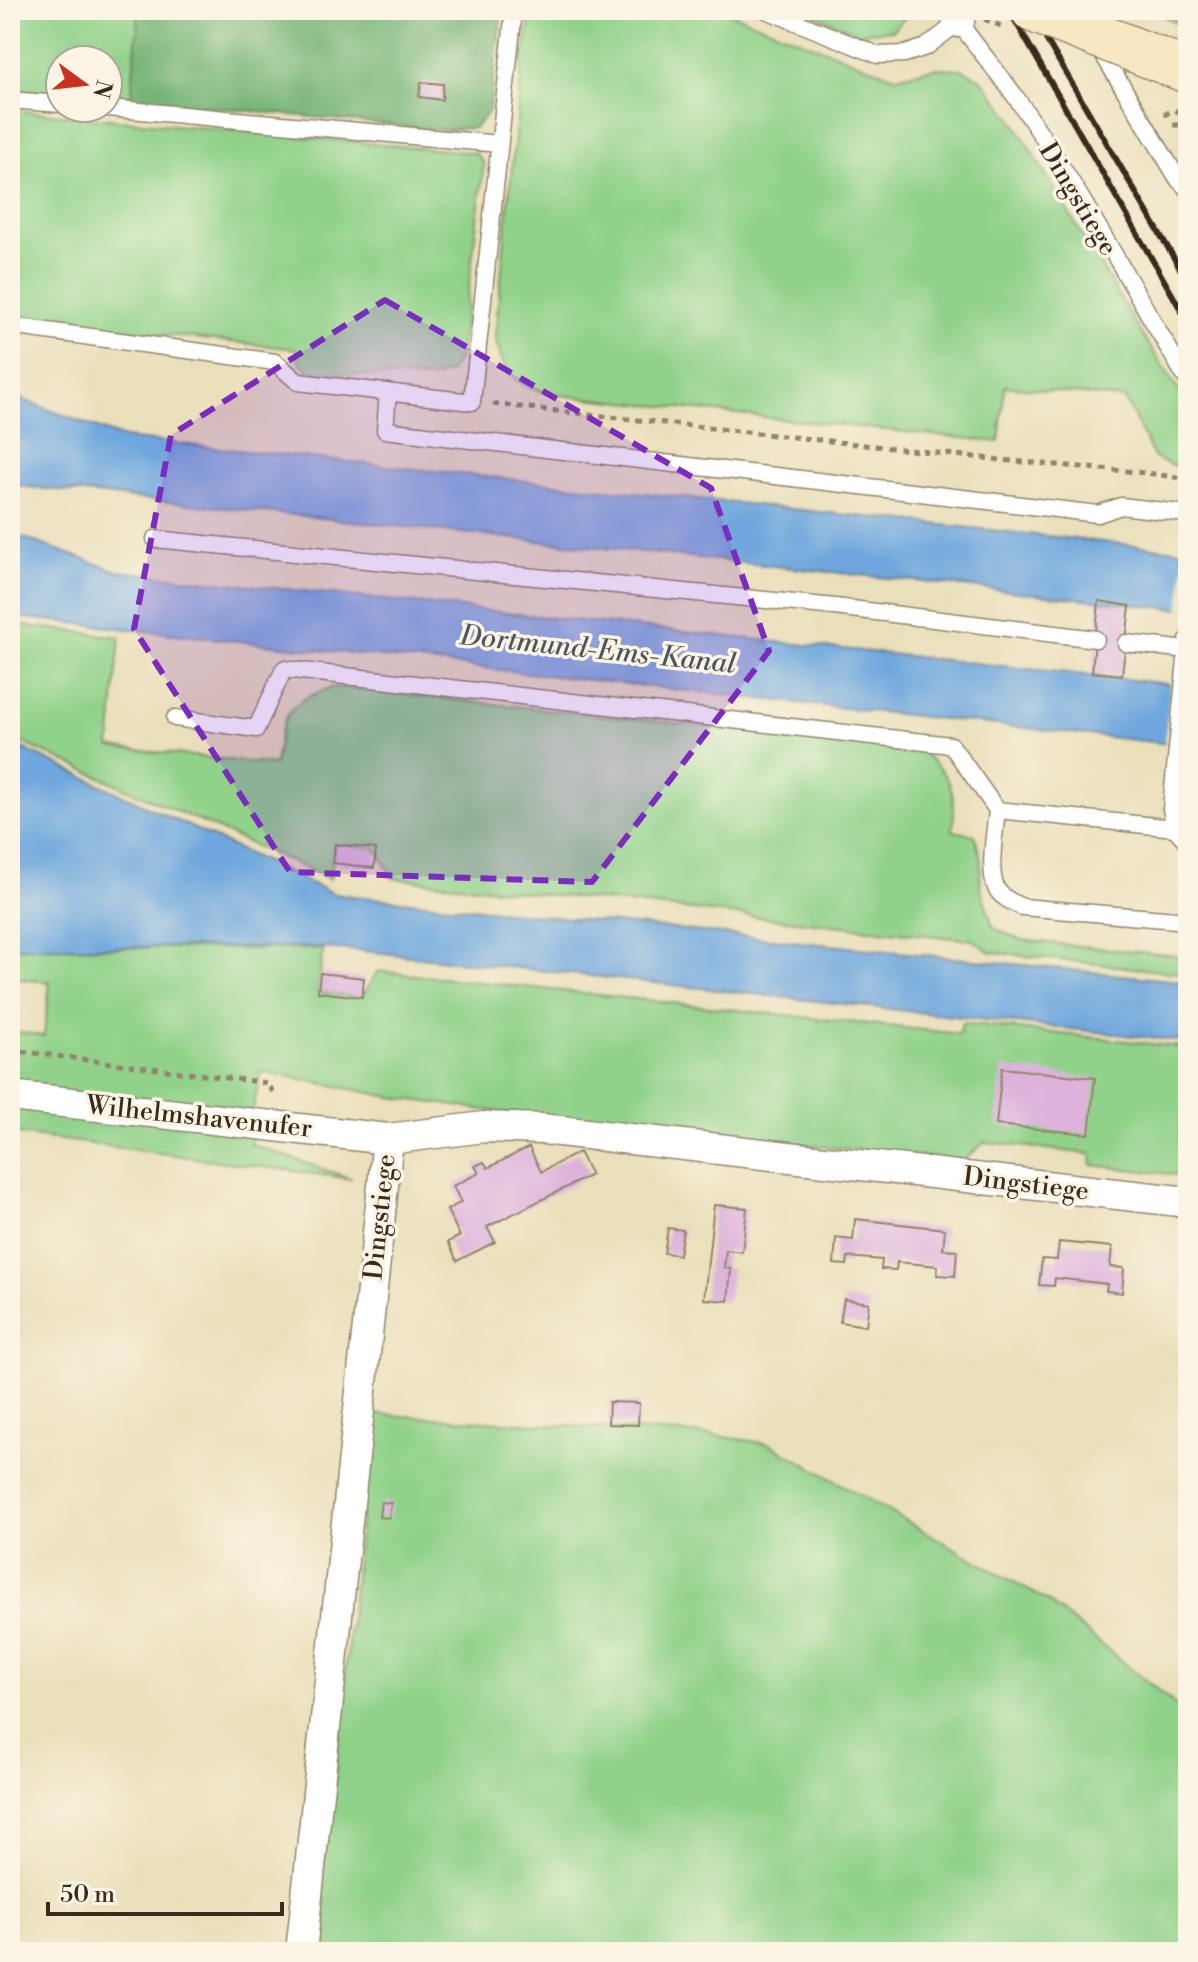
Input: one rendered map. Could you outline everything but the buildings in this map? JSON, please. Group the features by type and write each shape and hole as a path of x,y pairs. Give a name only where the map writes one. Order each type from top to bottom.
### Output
{"main road":[{"path":"1033,10 1178,99"}],"street":[{"name":"Wilhelmshavenufer","path":"10,1096 388,1139"},
{"name":"Dingstiege","path":"301,1952 388,1139 484,1127 542,1129 1188,1202"}],"lane":[{"path":"10,326 275,362 298,382 472,402 514,10"},
{"path":"766,10 878,55 905,54 926,47 956,16"},
{"path":"1077,10 1178,179 1188,189"},
{"name":"Dingstiege","path":"956,16 983,58 1014,95 1062,169 1188,381"},
{"path":"10,100 44,103"},
{"path":"124,109 499,144"},
{"path":"388,392 385,430 1098,514 1121,506 1188,514"},
{"path":"155,539 835,607 1096,639"},
{"path":"1188,640 1171,800 1175,828 1188,843"},
{"path":"1126,643 1187,650"},
{"path":"175,718 256,729 284,669 951,745 997,810 993,862 996,889 1008,900 1022,907 1188,921"},
{"path":"997,810 1175,828"}],"path":[{"path":"887,10 898,10"},
{"path":"472,402 1188,479"},
{"path":"10,1050 246,1079"}],"highlighted area":[{"path":"385,300 711,488 769,651 592,882 290,872 134,629 171,435"}],"green space":[{"path":"10,10 139,10 131,99 124,98 124,44 44,44 44,93 10,90"},
{"path":"139,10 502,10 488,113 474,128 441,130 131,99"},
{"path":"533,10 722,10 895,77 935,68 961,69 981,79 1011,117 1141,333 1182,395 1188,407 1188,470 1155,459 1125,399 1005,386 999,442 558,395 532,389 514,379 503,362 495,337 524,48"},
{"path":"802,10 912,10 893,30 858,33"},
{"path":"1152,10 1188,10 1188,29"},
{"path":"10,110 44,113 44,124 124,124 124,121 476,153 484,164 460,356 450,372 431,379 310,372 298,360 297,349 10,318"},
{"path":"10,624 120,637 110,747 275,765 280,734 289,713 306,698 335,687 918,749 938,767 949,784 954,804 953,831 975,835 981,861 980,886 993,927 1020,940 1188,957 1188,974 990,952 973,940 393,878 376,849 335,844 330,879 19,741 10,740"},
{"path":"10,947 323,949 318,992 361,997 378,971 960,1034 962,1023 1188,1048 1188,1176 1092,1165 1091,1154 985,1142 963,1161 500,1112 391,1097 265,1072 261,1073 253,1109 251,1144 352,1179 10,1133 10,1038 12,1031 44,1036 50,982 10,978"},
{"path":"371,1414 712,1435 770,1444 1049,1602 1188,1715 1188,1952 309,1952 334,1786"}],"water":[{"path":"10,395 124,438 1188,551 1188,610 10,485"},
{"name":"Dortmund-Ems-Kanal","path":"10,533 117,571 1188,686 1188,746 10,616"},
{"path":"10,745 18,746 334,894 1188,982 1188,1042 355,950 304,947 10,947"}],"pier":[{"path":"1188,547 1188,614 1179,613"},
{"path":"1171,680 1188,682 1188,748 1164,746"}],"railway":[{"path":"1009,10 1188,322"},
{"path":"1029,10 1188,282"}]}
